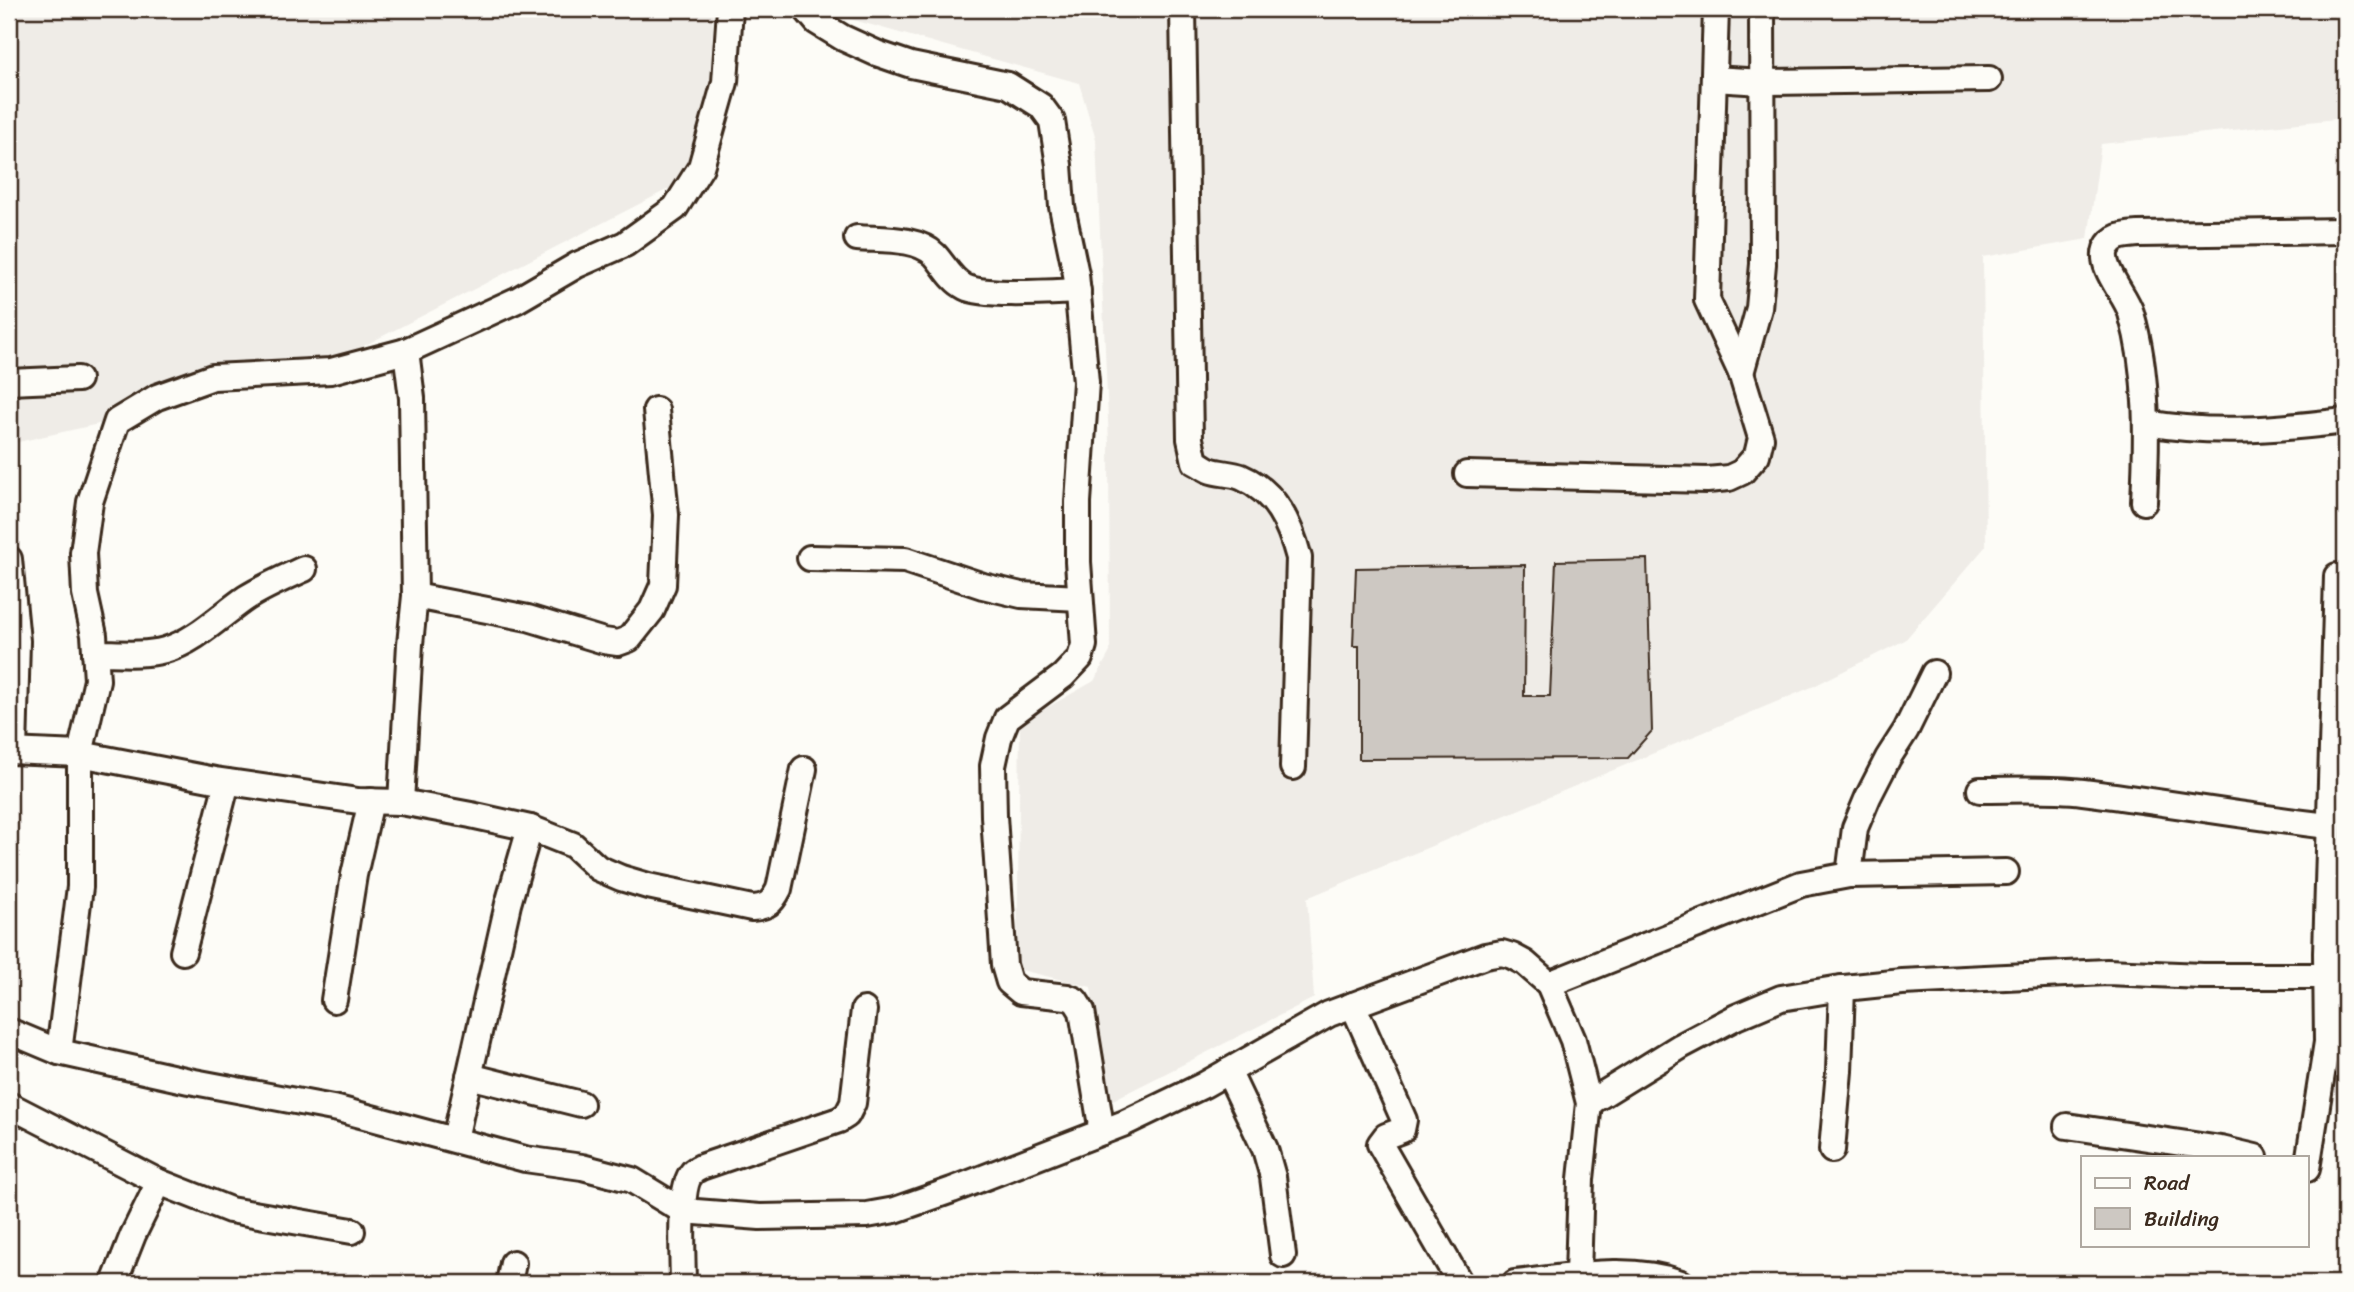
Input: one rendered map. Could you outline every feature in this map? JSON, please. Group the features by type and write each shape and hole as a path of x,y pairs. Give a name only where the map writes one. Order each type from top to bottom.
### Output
{"street":[{"path":"59,1052 80,887 80,754 97,680 94,635 85,594 83,554 90,502 117,421 157,397 213,377 331,371 407,351 517,300 578,265 625,244 675,208 701,167 725,82 730,9"},
{"path":"806,9 826,27 876,53 911,65 1008,85 1041,106 1052,121 1062,207 1078,291 1086,382 1078,502 1084,645 1080,658 1063,676 1007,718 999,738 993,766 997,885 1006,976 1009,982 1021,992 1075,1000 1082,1011 1102,1132"},
{"path":"1183,9 1190,439 1195,462 1210,471 1240,477 1262,490 1280,509 1293,535 1298,558 1293,767"},
{"path":"1467,474 1707,480 1729,478 1751,465 1757,455 1761,438 1741,373 1707,300 1716,9"},
{"path":"1741,373 1759,308 1763,264 1762,9"},
{"path":"1714,79 1762,82 1989,79"},
{"path":"2144,502 2147,423 2141,367 2131,311 2106,264 2106,250 2112,240 2120,235 2138,234 2345,231"},
{"path":"857,238 920,245 932,252 953,278 964,287 976,291 1078,291"},
{"path":"401,802 415,596 412,398 407,351"},
{"path":"9,382 78,379"},
{"path":"415,596 528,618 604,641 618,643 629,639 652,610 663,585 666,515 656,410"},
{"path":"2147,423 2258,431 2345,421"},
{"path":"810,558 905,560 983,586 1021,595 1080,598"},
{"path":"9,559 17,641 12,751 80,754 228,782 371,801 401,802 530,828 573,845 598,868 621,878 648,887 752,908 764,907 773,902 779,889 804,769"},
{"path":"95,653 148,653 166,650 180,644 246,598 304,569"},
{"path":"2308,1169 2336,976 2329,826 2337,576"},
{"path":"1849,874 1856,828 1868,797 1934,673"},
{"path":"183,952 228,782"},
{"path":"1980,790 2044,789 2082,792 2255,818 2329,826"},
{"path":"334,1000 354,875 371,801"},
{"path":"456,1139 508,904 530,828"},
{"path":"1549,985 1801,884 1849,874 2006,872"},
{"path":"9,1031 59,1052 189,1081 338,1109 525,1159 582,1167 632,1180 683,1211 760,1217 867,1215 895,1210 1102,1132 1205,1085 1329,1014 1485,956 1502,953 1525,963 1549,985 1573,1040 1590,1103 1580,1180 1578,1275"},
{"path":"1590,1103 1681,1046 1736,1017 1781,998 1902,982 2107,972 2202,976 2336,976"},
{"path":"1832,1150 1839,1071 1842,988"},
{"path":"1353,1005 1404,1120 1402,1129 1386,1136 1380,1144 1460,1283"},
{"path":"683,1283 683,1211 691,1173 701,1167 847,1115 853,1103 864,1010"},
{"path":"1228,1071 1268,1159 1273,1177 1283,1255"},
{"path":"469,1076 581,1104"},
{"path":"9,1105 159,1182 230,1210 352,1231"},
{"path":"2067,1126 2221,1149 2251,1156"},
{"path":"114,1283 133,1235 159,1182"},
{"path":"1515,1283 1627,1272 1681,1283"}],"shaded area":[{"path":"9,9 714,9 707,137 682,182 346,355 268,369 179,375 112,421 9,444"},
{"path":"840,9 2345,9 2345,118 2101,144 2088,239 1983,257 1986,546 1905,640 1812,687 1307,898 1314,998 1105,1104 1091,987 1017,969 1020,723 1094,681 1110,652 1109,443 1096,140 1079,83 850,19"}],"building":[{"path":"1647,559 1652,731 1628,758 1359,759 1359,646 1353,646 1356,568 1525,565 1524,696 1550,696 1556,561"}]}
